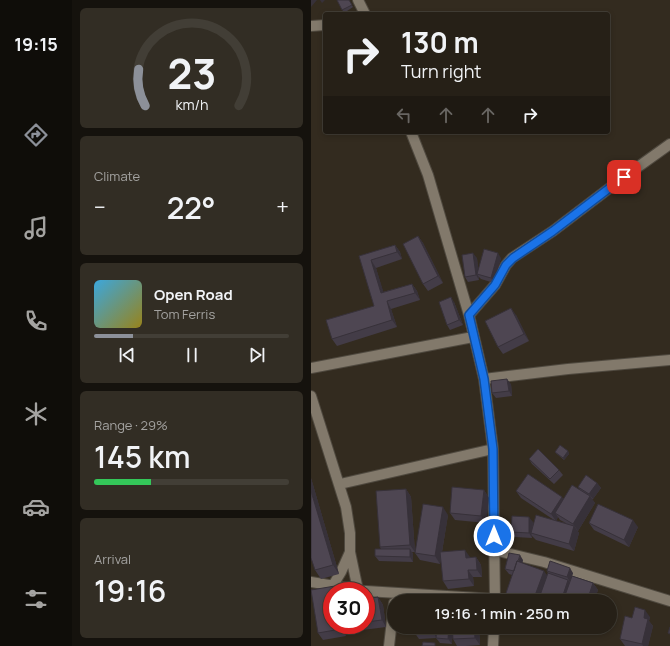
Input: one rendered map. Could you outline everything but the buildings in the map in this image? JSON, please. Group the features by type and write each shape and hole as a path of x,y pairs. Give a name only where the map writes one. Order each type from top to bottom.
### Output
{"street":[{"path":"358,0 364,12"},
{"path":"311,26 323,25"},
{"path":"412,134 428,175 469,315 484,379 493,449 495,594"},
{"path":"469,315 495,285 506,265 513,258 553,231 670,144"},
{"path":"311,368 473,337"},
{"path":"484,379 568,369 670,360"},
{"path":"311,396 340,484 346,507 350,533 350,552 360,582"},
{"path":"340,484 493,449"},
{"path":"494,550 544,562 670,601"},
{"path":"335,582 350,552"},
{"path":"311,582 323,585"},
{"path":"375,594 387,597"},
{"path":"389,646 390,634"},
{"path":"493,646 494,634"}],"route":[{"path":"494,536 493,449 484,379 469,315 495,285 506,265 513,258 553,231 624,177"}]}
